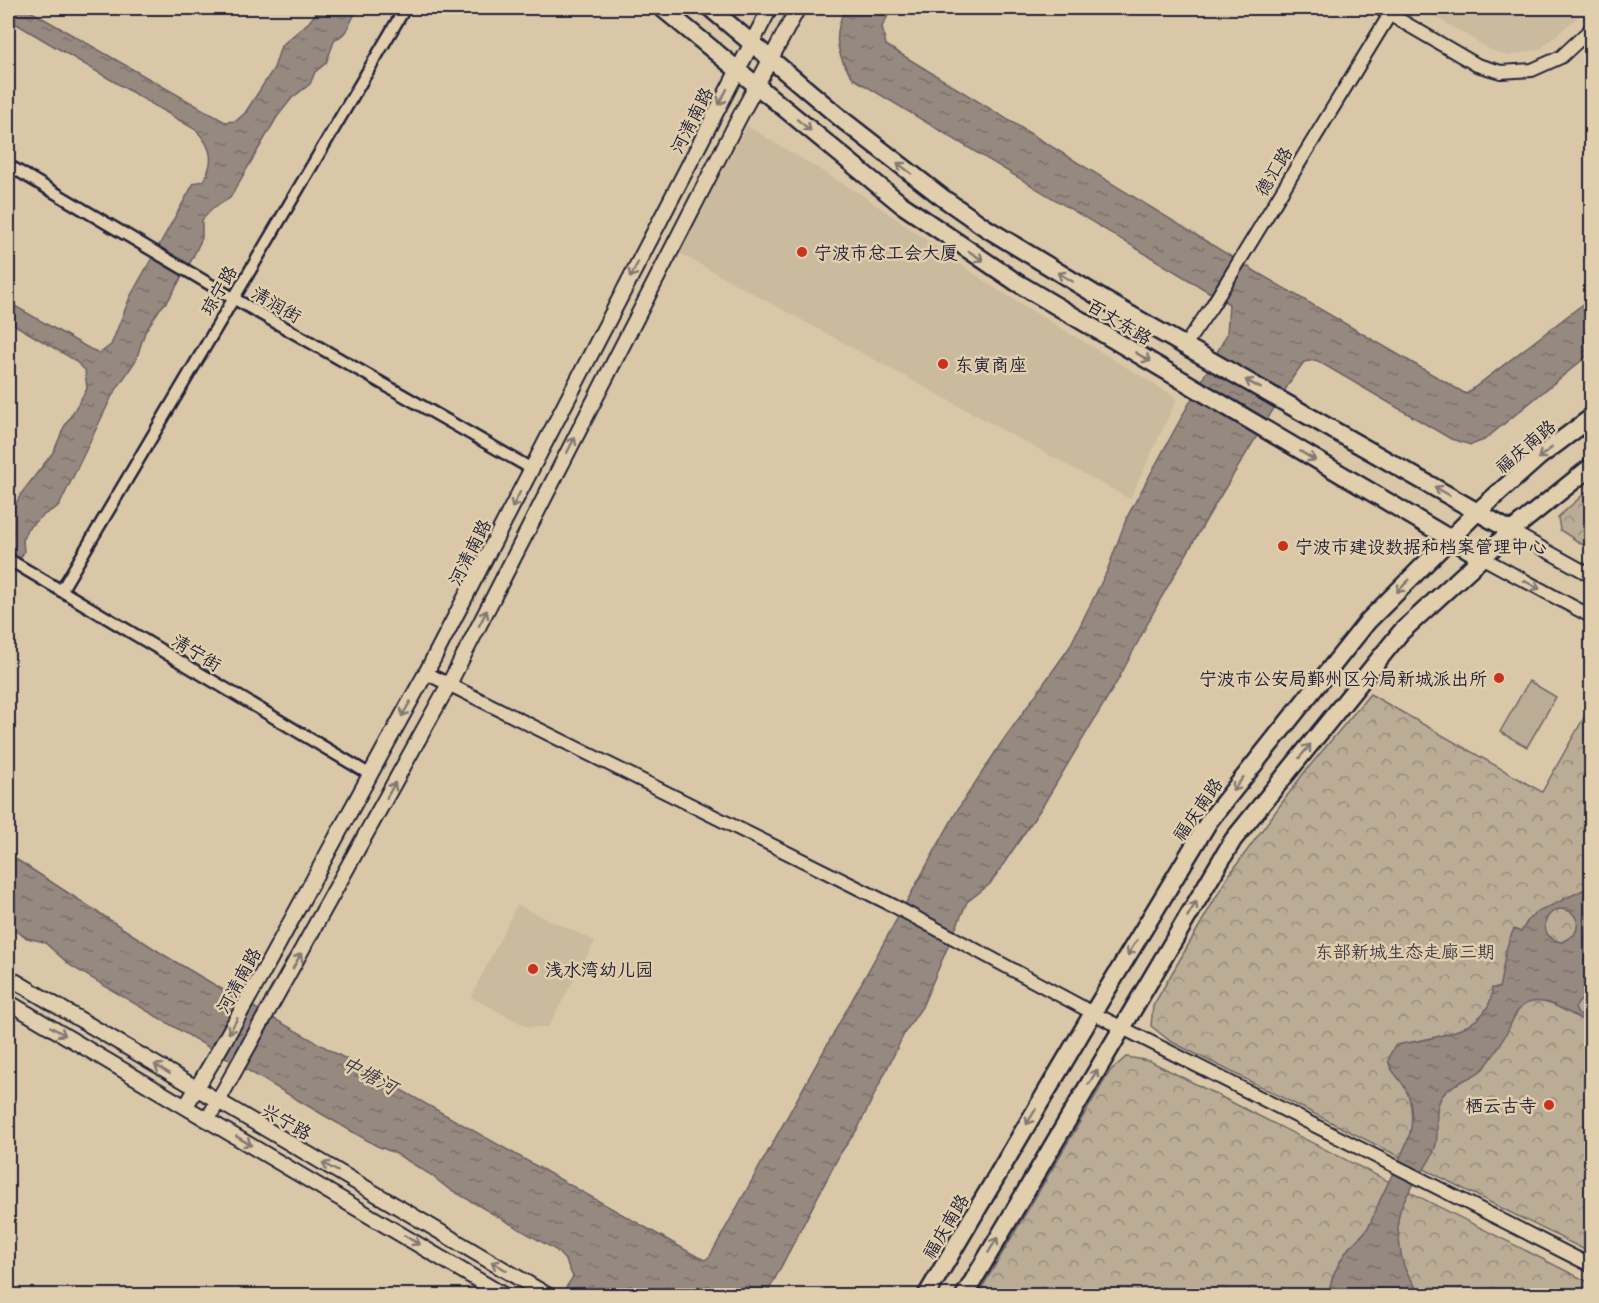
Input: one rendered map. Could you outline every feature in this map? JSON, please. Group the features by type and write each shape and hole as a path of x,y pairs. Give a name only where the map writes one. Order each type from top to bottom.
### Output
{"main road":[{"name":"百丈东路","path":"662,8 901,204 957,243 1016,282 1481,557"},
{"name":"百丈东路","path":"710,8 844,122 986,228 1036,260 1511,531"},
{"name":"河清南路","path":"186,1106 246,1002 426,673 770,8"},
{"path":"208,1119 449,684 770,58 798,8"},
{"name":"福庆南路","path":"926,1296 1209,821 1368,621 1477,512 1540,456 1592,417"},
{"path":"964,1296 1233,840 1401,632 1481,557 1592,466"},
{"name":"兴宁路","path":"8,977 549,1296"},
{"path":"8,1002 505,1296"}],"street":[{"name":"琼宁路","path":"61,591 400,9"},
{"path":"1385,11 1477,65 1501,72 1532,70 1561,57 1592,28"},
{"name":"德汇路","path":"1185,345 1240,260 1385,11"},
{"name":"清润街","path":"8,165 532,470"},
{"name":"百丈东路","path":"1511,531 1592,576"},
{"name":"百丈东路","path":"1481,557 1592,617"},
{"name":"清宁街","path":"8,559 369,774"},
{"path":"426,673 894,906 1093,1013 1592,1266"}],"shaded area":[{"path":"1421,8 1588,8 1540,49 1508,56 1491,50"},
{"path":"747,126 865,197 993,287 1177,398 1130,499 679,253"},
{"name":"浅水湾幼儿园","path":"517,905 595,941 548,1027 528,1027 471,997"}],"green space":[{"path":"1591,488 1591,550 1560,530 1558,517"},
{"path":"1529,681 1556,697 1527,747 1500,732"},
{"name":"东部新城生态走廊三期","path":"1370,694 1542,792 1591,705 1591,1253 1170,1041 1151,1026 1153,1006 1227,878 1303,774"},
{"path":"1126,1057 1150,1061 1592,1284 1591,1296 977,1296 1110,1071"}],"water":[{"path":"8,8 25,8 225,122 236,121 245,113 274,68 281,46 309,22 320,8 359,8 343,34 335,39 326,63 315,72 310,84 292,98 277,117 230,198 212,209 202,220 202,238 191,261 169,299 145,332 136,360 112,396 59,506 27,529 23,539 24,552 8,579 8,519 21,494 54,451 64,427 87,389 85,370 73,359 8,321 8,302 90,349 100,353 111,345 130,297 194,183 203,181 207,174 210,167 210,154 196,130 8,19"},
{"name":"中塘河","path":"845,8 892,8 882,27 886,45 1258,273 1466,394 1591,298 1591,353 1484,440 1471,445 1451,439 1316,360 1304,362 1213,508 1161,598 1118,680 1042,807 990,884 967,902 922,1007 905,1032 858,1128 840,1154 768,1295 561,1295 573,1277 566,1261 556,1250 446,1187 395,1153 377,1146 71,966 44,942 27,938 8,926 8,854 164,955 225,991 698,1257 705,1260 710,1256 958,809 1002,742 1069,648 1107,571 1127,517 1227,334 1229,304 854,79 843,62 838,45 839,27"},
{"path":"1591,886 1591,1009 1589,1003 1582,1000 1575,1008 1578,1014 1584,1016 1588,1015 1591,1010 1591,1023 1547,1003 1532,1002 1522,1006 1500,1046 1485,1067 1447,1090 1439,1101 1435,1148 1407,1195 1399,1215 1398,1234 1403,1263 1419,1295 1328,1296 1338,1265 1348,1249 1369,1226 1409,1136 1412,1122 1410,1101 1405,1088 1389,1063 1391,1052 1396,1045 1456,1031 1471,1024 1482,1015 1489,1003 1492,988 1499,988 1506,950 1514,929 1521,932 1534,914","holes":["1559,909 1576,917 1577,925 1574,935 1562,942 1550,937 1545,927 1548,916"]}],"place":[{"name":"宁波市总工会大厦","path":"802,252"},
{"name":"东寅商座","path":"943,364"},
{"name":"宁波市建设数据和档案管理中心","path":"1283,546"},
{"name":"宁波市公安局鄞州区分局新城派出所","path":"1499,678"},
{"name":"浅水湾幼儿园","path":"533,969"},
{"name":"栖云古寺","path":"1549,1105"}]}
